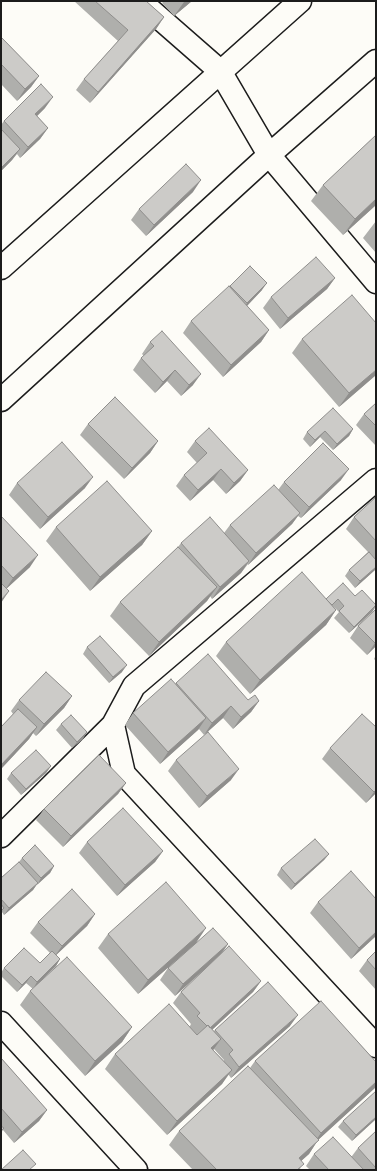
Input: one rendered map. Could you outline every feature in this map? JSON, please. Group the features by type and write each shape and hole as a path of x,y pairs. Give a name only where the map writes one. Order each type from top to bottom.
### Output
{"street":[{"path":"140,1 220,71 269,155 376,282"},
{"path":"1,268 300,1"},
{"path":"1,400 269,155 376,61"},
{"path":"1,836 113,725 134,686 376,480"},
{"path":"113,725 124,774 376,1046"},
{"path":"1,1023 136,1170"}],"building":[{"path":"95,1 146,1 164,17 98,92 84,79 128,30"},
{"path":"1,37 39,76 25,89 1,64"},
{"path":"41,84 53,97 35,114 48,128 28,147 4,121"},
{"path":"1,129 20,149 1,168"},
{"path":"376,135 376,199 355,219 323,185"},
{"path":"186,164 201,180 154,225 139,209"},
{"path":"316,257 335,278 288,318 271,297"},
{"path":"250,266 267,283 247,303 230,286"},
{"path":"229,286 269,330 231,365 191,321"},
{"path":"352,295 376,323 376,370 349,393 302,339"},
{"path":"162,331 201,374 189,385 175,370 163,382 141,358 154,346 150,342"},
{"path":"115,397 158,441 132,468 88,424"},
{"path":"376,403 376,426 364,414"},
{"path":"333,408 353,429 337,444 325,431 315,440 307,432"},
{"path":"209,428 248,470 234,483 221,469 198,490 184,475 207,453 195,441"},
{"path":"62,442 93,477 48,517 17,483"},
{"path":"323,443 349,469 309,507 284,482"},
{"path":"107,481 152,531 100,577 56,527"},
{"path":"274,485 300,513 256,553 230,525"},
{"path":"376,497 376,541 354,517"},
{"path":"1,516 38,555 13,578 1,565"},
{"path":"210,517 249,561 220,587 181,543"},
{"path":"178,547 217,587 159,642 120,602"},
{"path":"369,552 376,560 376,567 360,581 349,570"},
{"path":"302,572 336,610 260,680 226,642"},
{"path":"1,583 9,591 1,600"},
{"path":"343,583 355,596 362,590 376,605 354,627 339,611 344,606 338,599 332,605 326,599"},
{"path":"376,609 376,642 375,643 358,626"},
{"path":"100,636 127,665 113,677 87,647"},
{"path":"208,654 248,700 255,695 259,701 241,717 231,706 212,723 176,683"},
{"path":"46,672 72,696 44,724 19,700"},
{"path":"171,679 206,718 168,752 133,713"},
{"path":"18,709 37,727 1,765 1,727"},
{"path":"362,714 376,727 376,790 374,792 330,748"},
{"path":"71,715 87,732 77,742 61,724"},
{"path":"208,732 239,769 207,796 176,760"},
{"path":"36,750 51,766 26,789 11,773"},
{"path":"99,755 126,783 71,836 44,809"},
{"path":"123,808 163,851 125,885 87,842"},
{"path":"315,839 329,854 295,884 281,868"},
{"path":"35,845 54,866 41,878 22,858"},
{"path":"19,862 38,883 9,908 1,899 1,878"},
{"path":"351,871 376,899 376,932 359,948 318,902"},
{"path":"166,882 206,928 148,980 108,934"},
{"path":"72,889 95,914 62,946 38,922"},
{"path":"1,904 4,908 1,911"},
{"path":"213,928 228,944 183,984 168,968"},
{"path":"229,946 261,981 210,1028 197,1016 200,1013 181,992"},
{"path":"24,948 40,963 52,951 60,959 37,982 31,976 22,985 4,968"},
{"path":"376,951 376,970 367,960"},
{"path":"67,957 132,1027 95,1061 30,991"},
{"path":"268,982 298,1015 239,1067 229,1054 233,1050 215,1030"},
{"path":"321,1001 376,1062 376,1082 321,1133 255,1061"},
{"path":"169,1004 197,1035 208,1025 221,1039 211,1048 232,1070 177,1121 115,1054"},
{"path":"1,1058 47,1110 22,1132 1,1108"},
{"path":"248,1066 319,1140 299,1158 304,1164 297,1170 217,1170 179,1131"},
{"path":"376,1091 376,1117 356,1135 343,1121"},
{"path":"376,1131 376,1168 358,1148"},
{"path":"333,1137 364,1170 329,1170 314,1154"},
{"path":"23,1150 36,1164 29,1170 1,1170"}]}
